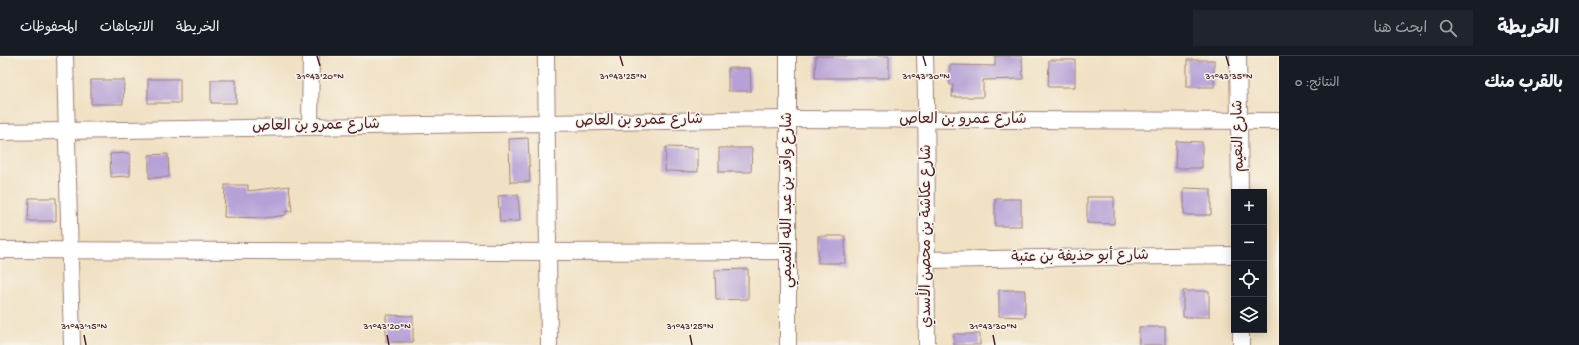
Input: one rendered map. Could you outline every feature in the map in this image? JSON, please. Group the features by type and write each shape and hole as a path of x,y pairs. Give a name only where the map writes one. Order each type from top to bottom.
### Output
{"street":[{"path":"65,56 72,345"},
{"path":"310,56 310,126 547,122"},
{"path":"546,56 549,345"},
{"name":"شارع واقد بن عبد الله التميمي","path":"788,56 788,345"},
{"name":"شارع عكاشة بن محصن الأسدي","path":"924,56 927,120 927,345"},
{"name":"شارع النعيم","path":"1238,56 1240,189"},
{"name":"شارع عمرو بن العاص","path":"0,132 788,119 1279,121"},
{"path":"0,250 548,252 788,251"},
{"name":"شارع أبو حذيفة بن عتبة","path":"926,260 1231,255"},
{"path":"1241,333 1242,345"}],"building":[{"path":"816,56 889,56 889,78 815,78"},
{"path":"995,56 1022,56 1023,79 983,80 983,97 952,97 953,85 950,85 950,65 995,66"},
{"path":"1049,60 1075,60 1075,87 1048,87"},
{"path":"1187,60 1214,60 1214,87 1187,87"},
{"path":"728,68 750,68 751,91 728,91"},
{"path":"148,79 180,79 180,103 148,103"},
{"path":"91,80 124,80 123,104 91,104"},
{"path":"211,80 236,80 236,103 211,103"},
{"path":"528,138 530,182 510,182 509,139"},
{"path":"1176,141 1202,142 1202,168 1175,168"},
{"path":"666,147 698,148 698,172 665,171"},
{"path":"719,148 752,148 751,172 719,172"},
{"path":"130,153 130,176 111,177 110,154"},
{"path":"168,154 169,177 149,178 149,155"},
{"path":"225,185 248,185 248,191 289,186 292,211 286,211 286,215 265,218 224,217"},
{"path":"1184,188 1211,189 1211,215 1184,215"},
{"path":"518,195 520,221 500,222 498,196"},
{"path":"1087,197 1114,197 1114,224 1087,223"},
{"path":"29,198 56,198 56,221 28,221"},
{"path":"995,199 1021,199 1021,226 995,226"},
{"path":"818,236 845,236 845,263 818,263"},
{"path":"748,269 748,299 716,300 715,270"},
{"path":"999,290 1025,290 1025,317 999,316"},
{"path":"1183,291 1209,291 1209,317 1183,317"},
{"path":"386,315 413,316 413,342 386,342"},
{"path":"1139,327 1165,327 1165,345 1139,345"},
{"path":"954,334 980,334 980,345 954,345"}]}
